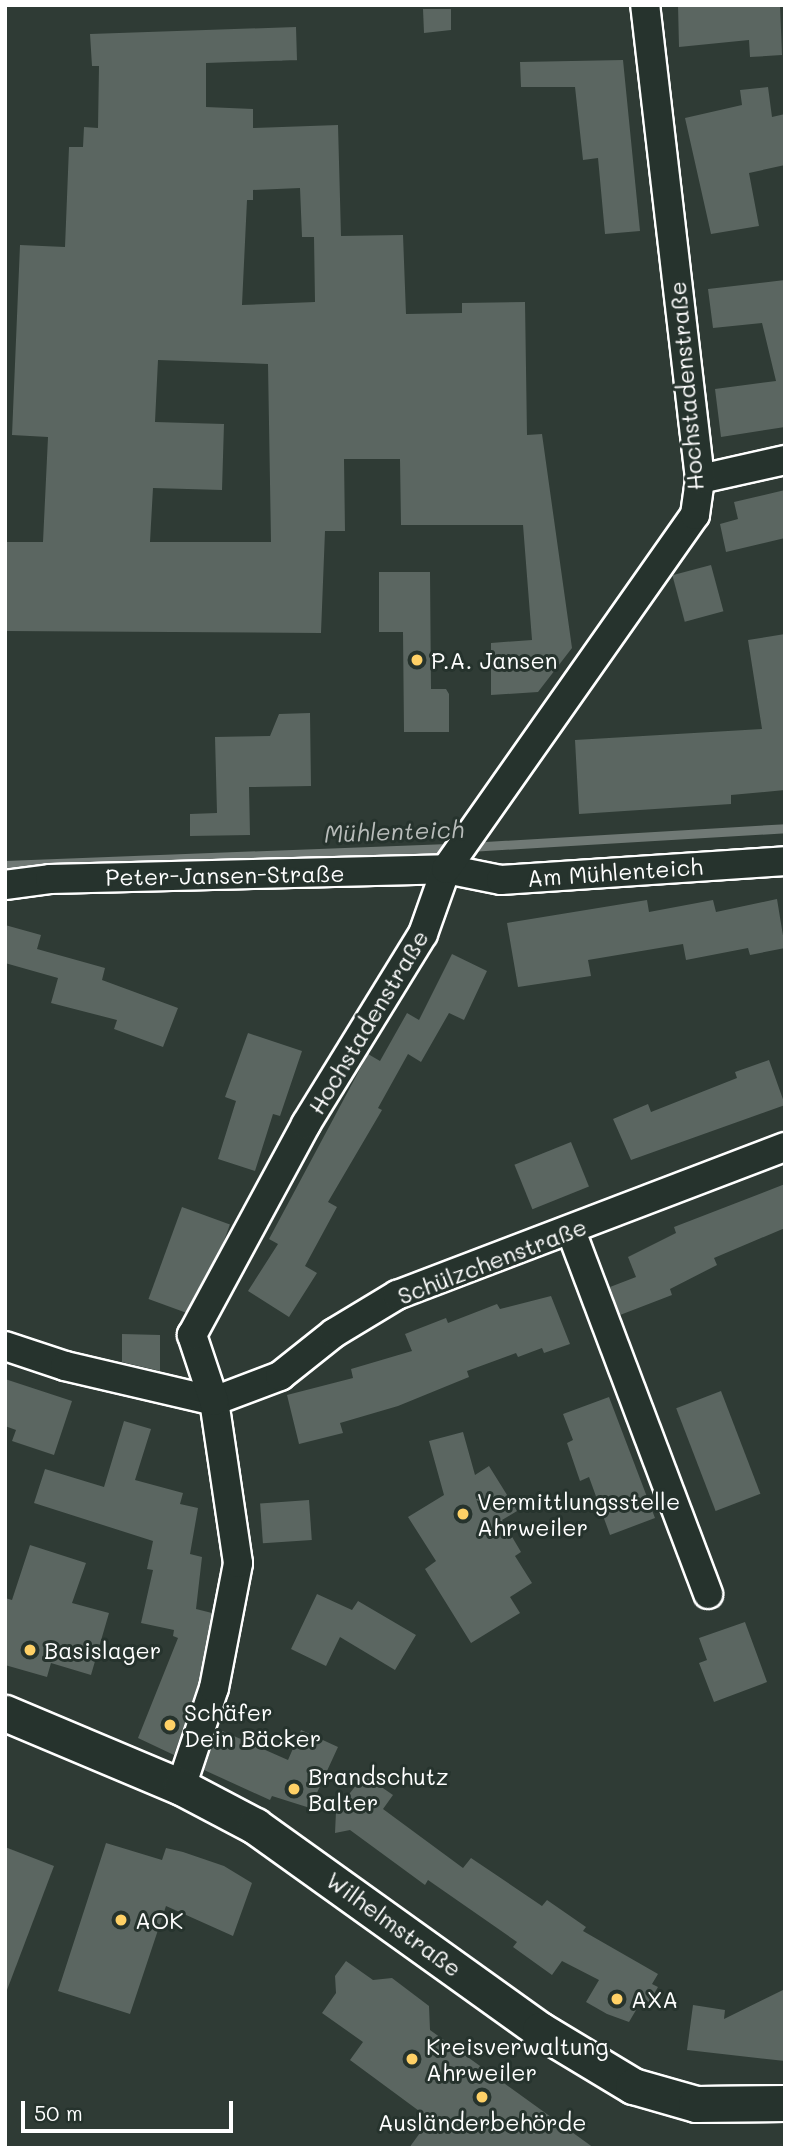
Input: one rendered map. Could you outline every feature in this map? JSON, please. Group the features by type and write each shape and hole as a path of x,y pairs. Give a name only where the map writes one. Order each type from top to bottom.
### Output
{"main road":[{"name":"Wilhelmstraße","path":"5,1713 181,1787 255,1826 540,2030 610,2074 654,2094 696,2104 785,2102"}],"street":[{"name":"Hochstadenstraße","path":"181,1787 214,1688 238,1563 214,1401 192,1335 306,1124 423,934 456,855 695,515 700,479 645,5"},
{"path":"700,479 785,460"},
{"name":"Am Mühlenteich","path":"456,855 501,880 785,861"},
{"name":"Peter-Jansen-Straße","path":"5,885 50,879 456,855"},
{"name":"Schülzchenstraße","path":"214,1401 280,1376 334,1333 397,1295 571,1231 785,1147"},
{"path":"571,1231 708,1594"},
{"path":"5,1346 65,1366 214,1401"}],"building":[{"path":"678,5 780,5 782,55 750,57 749,40 679,47"},
{"path":"423,9 451,9 451,30 424,33"},
{"path":"296,27 297,60 206,63 206,107 253,109 253,128 338,125 341,236 403,235 406,314 462,313 462,303 525,302 527,435 542,434 572,648 538,692 491,695 491,643 532,640 523,525 401,525 400,459 344,459 345,531 325,531 321,633 5,631 5,542 43,542 48,437 12,435 20,245 65,247 69,147 83,147 84,127 98,128 99,66 92,66 90,34","holes":["300,188 302,237 314,237 315,302 242,305 247,200 253,200 253,190","158,360 268,364 271,542 150,542 153,488 222,490 224,424 155,422"]},
{"path":"623,60 640,231 605,234 598,158 583,160 575,87 521,87 520,62"},
{"path":"768,87 772,117 785,114 785,165 749,173 759,226 711,234 685,118 742,105 740,90"},
{"path":"785,280 785,427 721,437 715,389 776,381 762,323 713,328 708,289"},
{"path":"785,490 785,538 726,552 720,524 738,519 734,502"},
{"path":"711,565 723,611 685,622 672,575"},
{"name":"P.A. Jansen","path":"379,572 430,572 431,689 446,689 449,694 449,732 404,732 403,632 379,632"},
{"path":"785,634 785,790 731,795 731,804 579,814 575,740 762,729 748,640"},
{"path":"310,713 311,786 249,787 250,835 190,836 190,814 217,813 215,737 270,736 279,714"},
{"path":"777,899 785,948 750,955 748,948 686,960 683,944 588,960 591,976 518,987 507,923 647,900 649,912 713,900 716,912"},
{"path":"5,925 41,935 37,949 105,968 102,980 178,1008 163,1047 114,1029 117,1020 51,1003 58,978 5,963"},
{"path":"452,954 487,971 464,1020 449,1013 421,1062 408,1054 378,1108 382,1110 328,1202 337,1207 305,1266 317,1273 289,1317 248,1291 278,1244 269,1239 368,1054 380,1061 407,1013 419,1020"},
{"path":"248,1033 302,1051 280,1116 273,1114 255,1171 218,1159 236,1101 225,1097"},
{"path":"769,1060 785,1105 631,1160 613,1119 648,1104 651,1112 737,1078 735,1072"},
{"path":"571,1142 589,1187 532,1209 514,1165"},
{"path":"785,1184 785,1228 714,1258 717,1265 670,1289 672,1295 620,1315 610,1287 636,1277 628,1257 676,1233 674,1227"},
{"path":"182,1207 230,1224 196,1317 148,1299"},
{"path":"551,1296 570,1344 544,1353 542,1348 518,1357 516,1353 467,1371 469,1377 398,1406 340,1423 343,1433 299,1444 287,1395 353,1378 351,1369 412,1351 405,1334 446,1318 448,1323 497,1304 500,1309"},
{"path":"122,1334 160,1335 160,1371 122,1362"},
{"path":"5,1379 72,1401 54,1455 12,1441 16,1430 5,1426"},
{"path":"721,1391 760,1494 716,1511 676,1408"},
{"path":"609,1397 655,1518 610,1535 589,1477 580,1481 567,1443 573,1440 563,1414"},
{"path":"124,1421 151,1429 135,1480 183,1493 180,1504 198,1508 190,1554 202,1557 196,1609 212,1613 198,1684 174,1755 138,1738 178,1638 173,1636 174,1630 141,1623 153,1570 147,1569 153,1541 34,1503 45,1469 104,1487"},
{"path":"463,1432 475,1475 489,1466 517,1511 502,1520 521,1552 515,1556 532,1583 510,1597 520,1613 471,1643 425,1569 436,1561 408,1517 444,1495 429,1441"},
{"path":"309,1500 312,1540 263,1543 260,1503"},
{"path":"30,1545 86,1563 72,1603 109,1613 91,1675 51,1663 47,1677 5,1665 5,1598 12,1600"},
{"path":"317,1594 352,1610 358,1601 416,1635 395,1670 340,1637 326,1666 291,1649"},
{"path":"745,1622 767,1682 714,1702 699,1663 707,1660 699,1638"},
{"path":"218,1729 288,1760 301,1730 338,1747 310,1808 272,1796 270,1800 204,1770"},
{"path":"364,1775 393,1795 383,1809 463,1868 471,1858 542,1906 547,1900 586,1927 583,1931 658,1974 652,1984 658,1987 645,2009 639,2005 629,2022 607,2014 586,2002 599,1980 562,1961 552,1975 513,1947 517,1942 428,1880 425,1885 350,1830 335,1833 336,1811"},
{"name":"AOK","path":"106,1843 162,1860 166,1848 183,1852 224,1866 252,1883 233,1936 166,1906 130,2014 58,1991"},
{"path":"5,1847 54,1866 7,1990 5,1989"},
{"name":"Kreisverwaltung Ahrweiler","path":"346,1961 373,1980 392,1978 429,2006 430,2030 594,2148 409,2148 430,2119 350,2060 363,2042 322,2013 336,1993 335,1976"},
{"path":"785,1989 785,2061 687,2050 693,2005 725,2010 724,2019"}],"waterway":[{"name":"Mühlenteich","path":"469,847 785,828"},
{"name":"Mühlenteich","path":"5,865 455,848"}],"place":[{"name":"P.A. Jansen","path":"417,660"},
{"name":"Vermittlungsstelle Ahrweiler","path":"463,1514"},
{"name":"Basislager","path":"30,1650"},
{"name":"Schäfer Dein Bäcker","path":"170,1725"},
{"name":"Brandschutz Balter","path":"294,1789"},
{"name":"AOK","path":"121,1920"},
{"name":"AXA","path":"617,1999"},
{"name":"Kreisverwaltung Ahrweiler","path":"412,2059"},
{"name":"Ausländerbehörde","path":"482,2097"}]}
